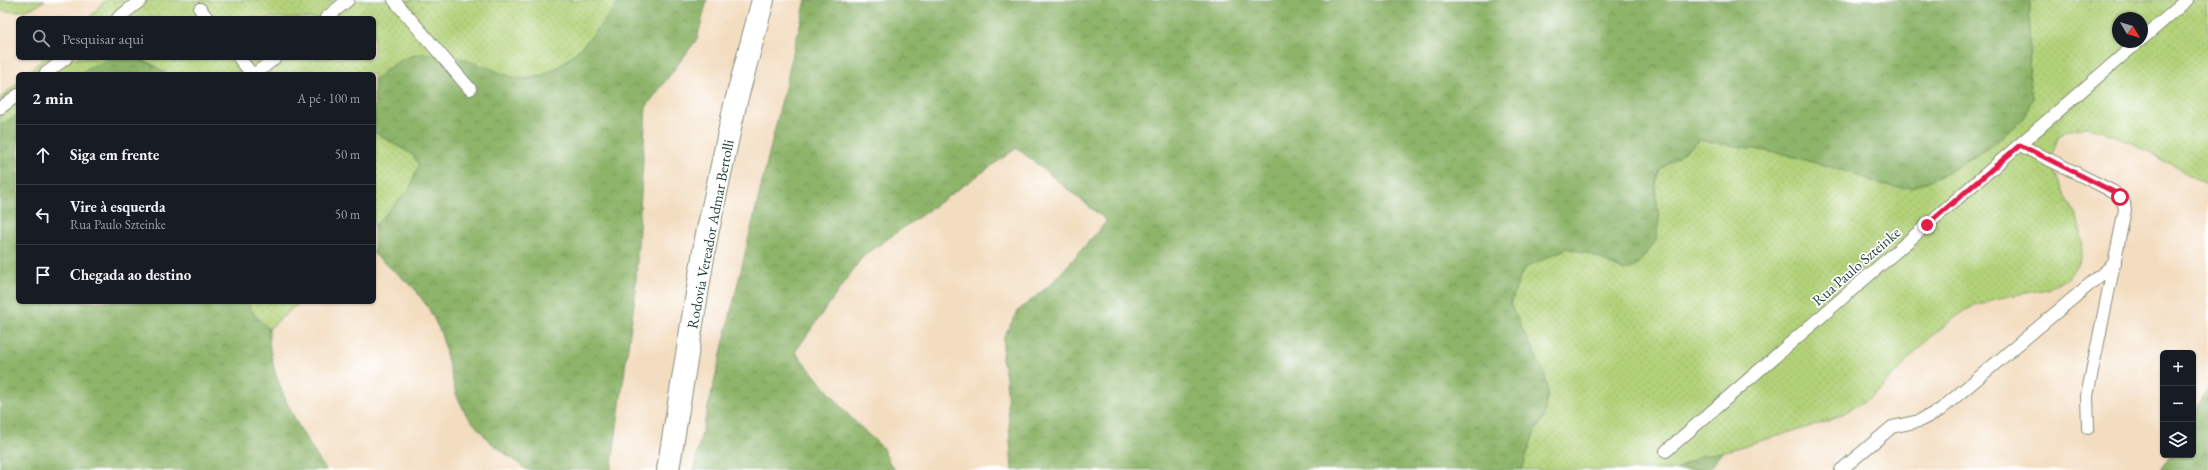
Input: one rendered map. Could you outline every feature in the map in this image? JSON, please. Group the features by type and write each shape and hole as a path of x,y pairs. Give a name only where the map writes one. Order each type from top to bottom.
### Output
{"highway":[{"name":"Rodovia Vereador Admar Bertolli","path":"668,470 706,239 735,105 762,0"}],"street":[{"path":"121,16 141,0"},
{"path":"328,16 348,0"},
{"path":"394,0 470,90"},
{"path":"2148,34 2187,0"},
{"name":"Rua Paulo Szteinke","path":"1666,451 2131,48"},
{"path":"48,72 63,60"},
{"path":"241,60 250,72"},
{"path":"263,72 273,60"},
{"path":"0,108 16,96"},
{"path":"2020,145 2114,192 2120,197 2125,210 2087,396 2088,428"},
{"path":"1840,470 1892,427 1919,421 1940,410 2115,263"}],"green space":[{"path":"0,0 45,0 30,9 12,12 0,10"},
{"path":"105,0 621,0 599,28 574,55 559,66 544,74 527,78 387,68 376,80 376,72 163,72 154,65 141,60 376,60 376,16 91,16"},
{"path":"621,0 707,0 697,39 646,107 635,296 611,470 527,470 490,442 467,416 456,394 441,333 429,309 414,288 376,256 376,224 409,190 419,165 413,155 376,133 376,80 388,69 402,60 416,55 430,54 460,58 517,78 536,78 554,69 565,61 595,32"},
{"path":"806,0 2030,0 2029,75 2033,97 2023,120 1987,149 1940,176 1912,188 1884,186 1855,174 1784,154 1700,140 1660,170 1655,188 1659,219 1656,241 1636,267 1625,271 1593,255 1567,248 1523,269 1510,304 1545,375 1548,394 1543,418 1533,436 1522,470 1012,470 1006,378 1002,358 1004,336 1019,310 1051,284 1107,221 1017,148 863,256 795,352 851,418 883,448 889,462 895,470 693,470"},
{"path":"2030,0 2208,0 2208,186 2137,145 2101,130 2085,127 2066,131 2058,138 2051,157 2057,179 2077,217 2083,242 2079,264 2067,279 2047,289 1994,299 1965,310 1930,337 1877,393 1850,410 1826,422 1722,452 1700,456 1676,470 1522,470 1533,436 1543,418 1534,350 1519,327 1510,304 1523,269 1567,248 1593,255 1624,271 1659,219 1655,188 1660,170 1700,140 1784,154 1855,174 1884,186 1940,176 1987,149 2023,119 2033,97 2029,75"},
{"path":"42,60 109,60 95,65 83,72 29,72"},
{"path":"109,60 136,60 148,63 163,72 83,72 95,65"},
{"path":"16,84 16,115 0,126 0,98"},
{"path":"16,115 16,304 247,304 254,314 269,329 273,366 279,384 296,421 326,470 0,470 0,126"},
{"path":"376,133 413,155 419,165 409,190 376,224"},
{"path":"247,304 298,304 269,329 254,314"},
{"path":"2208,387 2208,470 2161,470 2169,458 2196,458 2196,412"},
{"path":"1722,452 1708,470 1676,470 1700,456"}],"route":[{"path":"1927,225 2020,145 2114,192 2120,197"}]}
